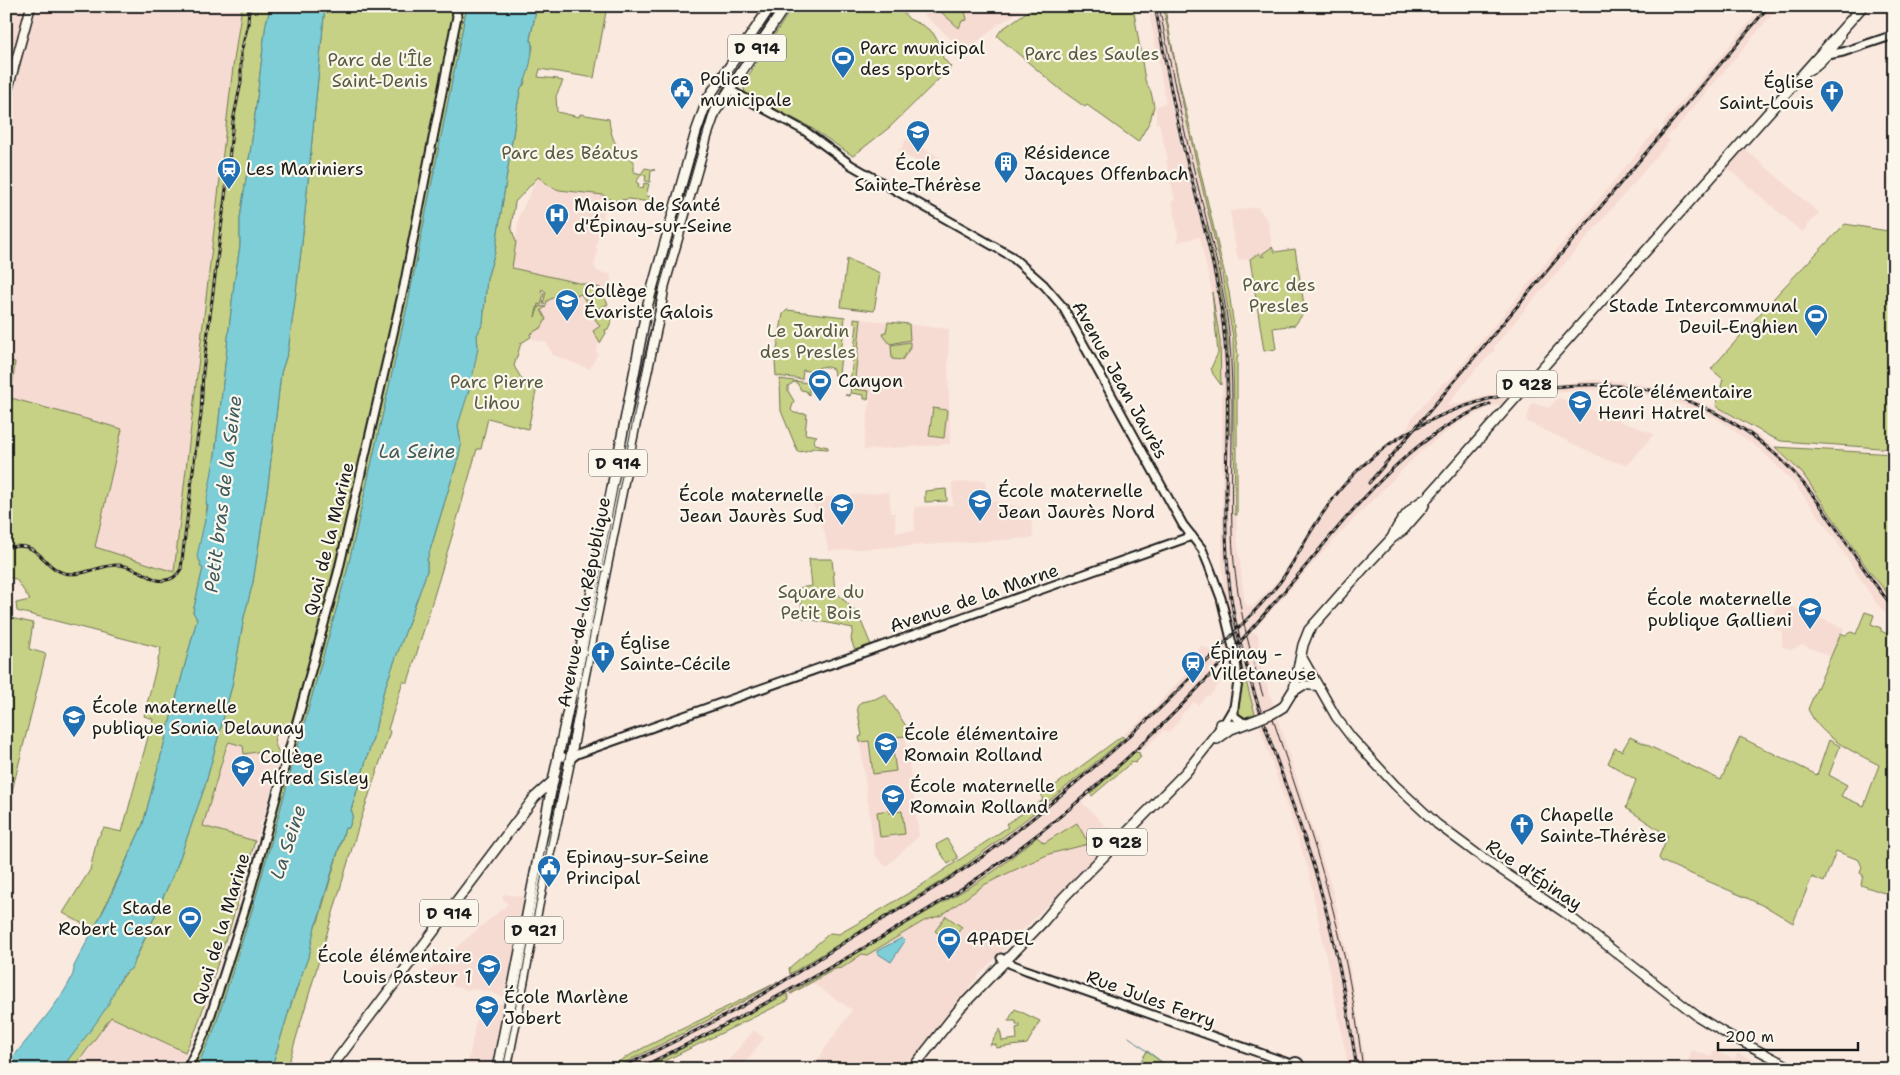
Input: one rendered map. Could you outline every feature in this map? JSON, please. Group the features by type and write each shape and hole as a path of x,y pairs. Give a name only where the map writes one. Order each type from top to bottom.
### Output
{"main road":[{"path":"6,97 31,6"},
{"name":"Avenue de la République","path":"553,781 580,653 647,307 696,132 705,103 771,6"},
{"name":"D 914","path":"730,90 785,6"},
{"path":"1836,49 1842,29 1862,6"},
{"name":"D 928","path":"1176,782 1194,753 1223,722 1247,722 1273,713 1283,707 1293,692 1302,657 1303,645 1309,630 1392,538 1403,530 1423,507 1426,498 1629,270 1657,233 1667,225 1798,79 1836,49"},
{"name":"Avenue de la République","path":"506,1069 545,872 564,792 581,704 583,682 664,286 707,135 715,112 730,90"},
{"name":"Rue d'Épinay","path":"1302,657 1336,717 1352,738 1395,785 1437,824 1476,853 1572,918 1697,1016 1737,1040 1794,1069"},
{"path":"1293,692 1304,685 1318,686"},
{"name":"D 928","path":"912,1069 986,973 1003,959 1046,912 1059,903 1186,772 1223,722"},
{"path":"1205,748 1224,732 1247,722"},
{"name":"D 914","path":"330,1069 535,797 553,781"},
{"name":"D 921","path":"498,1069 553,781"},
{"path":"535,797 564,792"}],"street":[{"name":"Quai de la Marine","path":"187,1069 206,1030 248,899 338,573 404,286 457,16 455,6"},
{"path":"1836,49 1894,35"},
{"name":"Avenue Jean Jaurès","path":"730,90 805,131 853,166 1018,260 1044,286 1069,316 1183,525 1204,555 1221,598 1237,664 1238,682 1234,707 1223,722"},
{"name":"Avenue de la Marne","path":"569,760 577,754 1192,536"},
{"name":"Avenue Jean Jaurès","path":"1223,722 1236,696"},
{"path":"1234,707 1234,716 1247,722"},
{"path":"558,754 569,760"},
{"name":"Rue Jules Ferry","path":"1003,959 1018,968 1288,1064 1300,1066"}],"shaded area":[{"path":"6,6 242,6 233,67 174,573 95,547 121,429 11,398 15,362 6,359"},
{"path":"914,6 1029,6 997,25 966,52"},
{"path":"1148,6 1164,6 1178,77 1231,306 1238,355 1237,537 1245,604 1252,607 1280,578 1333,495 1359,466 1405,430 1410,424 1411,419 1444,382 1448,381 1656,130 1661,133 1666,128 1662,125 1763,6 1779,6 1673,132 1666,137 1670,141 1517,319 1493,348 1495,350 1475,370 1447,406 1515,389 1503,404 1493,406 1457,424 1422,450 1341,532 1252,632 1258,634 1260,659 1266,682 1333,892 1348,957 1366,1069 1349,1069 1308,868 1259,725 1238,654 1225,670 1230,675 1226,679 1224,677 1209,697 1207,695 1198,705 1194,702 1180,716 1181,718 1168,733 1164,730 1143,750 1140,748 1082,802 1115,836 979,975 904,1069 811,1069 852,1010 812,983 768,1009 647,1069 605,1069 643,1048 778,982 825,953 820,945 947,870 1008,827 1006,824 1043,800 1041,796 1091,761 1148,715 1201,657 1198,654 1200,646 1210,650 1232,629 1224,595 1222,563 1222,376 1217,315 1200,237 1177,242 1178,234 1172,201 1175,200 1166,161 1168,160 1159,123 1156,123 1156,107 1166,102"},
{"name":"École Sainte-Thérèse","path":"907,138 939,157 930,169 897,150 901,149"},
{"path":"1744,148 1819,213 1802,232 1726,167"},
{"name":"Maison de Santé d'Épinay-sur-Seine","path":"538,177 549,186 559,190 580,193 591,192 603,195 610,200 604,211 594,266 598,272 610,274 610,286 605,289 512,268 519,216"},
{"path":"1258,207 1268,221 1272,247 1263,254 1264,256 1261,257 1259,253 1250,259 1239,260 1235,249 1237,246 1235,244 1230,211"},
{"name":"Collège Évariste Galois","path":"524,283 601,292 614,315 597,348 596,351 598,353 590,369 553,355 546,342 533,340 518,311"},
{"path":"861,319 949,329 950,444 863,450 871,392 854,390"},
{"path":"1592,380 1630,382 1675,393 1725,412 1775,447 1803,474 1869,571 1894,601 1894,621 1876,603 1833,536 1794,483 1762,451 1718,419 1667,399 1628,392 1588,390 1551,393 1519,400 1530,388"},
{"path":"1558,398 1654,434 1628,465 1607,460 1526,421 1532,403 1549,408"},
{"path":"985,480 987,499 1031,510 1033,538 830,551 825,533 812,502 818,502 828,497 889,492 891,513 895,513 896,532 915,531 914,507 953,505 952,483"},
{"name":"École maternelle publique Gallieni","path":"1779,601 1844,628 1832,657 1803,645 1790,650 1782,646 1782,632 1769,625"},
{"path":"905,735 919,836 886,867 875,855 860,742"},
{"name":"Collège Alfred Sisley","path":"229,742 243,746 245,754 263,751 281,756 263,820 259,824 261,827 256,836 257,842 203,827"},
{"path":"504,894 525,897 505,995 503,997 486,991 468,990 430,980 429,982 421,981 422,976 508,904 502,898"},
{"name":"École Marlène Jobert","path":"480,1000 503,1006 491,1069 467,1069"},
{"path":"111,1017 187,1053 180,1069 72,1069"},
{"path":"754,1030 764,1038 740,1069 721,1069"},
{"path":"1692,1050 1711,1057 1713,1051 1735,1059 1737,1053 1763,1064 1761,1069 1685,1069"}],"green space":[{"path":"242,6 271,6 266,23 252,140 240,218 240,246 215,455 199,559 203,568 193,612 197,619 143,824 94,930 63,913 90,870 97,839 104,828 122,832 153,719 144,716 161,648 17,611 16,603 30,600 16,579 6,577 6,360 15,362 11,398 122,429 95,547 174,572 233,67"},
{"name":"Parc de l'Île Saint-Denis","path":"325,6 451,6 454,15 401,281 373,408 321,620 289,731 278,734 274,739 281,756 263,751 244,754 243,746 229,742 226,748 203,826 255,841 228,935 197,1027 185,1052 111,1017 73,1069 61,1069 91,1029 107,1005 117,985 135,961 177,866 205,786 232,686 244,617 253,582 268,485 281,373 288,351 295,300"},
{"path":"458,6 467,6 408,303 347,571 253,907 214,1030 196,1069 189,1069 246,911 373,430"},
{"path":"537,6 607,6 594,78 540,69 538,77 563,81 556,96 557,112 579,117 580,114 609,119 611,132 619,150 634,161 634,172 641,174 645,168 655,170 651,171 650,182 645,181 646,176 641,175 636,182 639,184 638,188 643,189 644,183 649,184 646,196 653,197 652,201 657,203 629,199 613,201 603,195 559,190 538,177 515,202 511,227 516,242 512,268 601,288 601,292 608,304 596,310 591,310 581,294 576,296 574,292 570,294 567,290 547,301 546,305 543,304 546,292 542,289 541,292 544,293 541,305 538,304 535,317 539,306 546,307 541,310 546,319 542,327 530,334 531,337 521,343 514,366 524,383 537,387 528,429 488,418 481,449 477,449 408,682 403,682 388,729 390,732 358,828 287,1069 271,1069 292,1001 310,952 315,926 318,922 345,828 349,828 353,815 351,811 375,731 383,693 427,571 427,560 459,455 461,445 458,425 478,348 477,335 483,323 487,278 495,252 518,102 533,47 530,39"},
{"name":"Parc municipal des sports","path":"793,6 854,6 858,10 864,6 893,6 902,11 909,19 924,26 933,33 940,45 943,58 951,67 890,127 853,156 810,127 745,93 743,84"},
{"path":"950,6 964,6 967,20 962,21 959,28 941,12"},
{"name":"Parc des Saules","path":"1035,6 1133,6 1145,80 1151,92 1154,106 1150,121 1138,142 1087,105 1085,107 1061,90 997,36 1001,30"},
{"path":"1163,6 1229,292 1238,355 1237,515 1235,515 1233,337 1220,263 1185,114"},
{"path":"703,115 711,118 659,305 651,303"},
{"name":"Stade Intercommunal Deuil-Enghien","path":"1845,224 1894,232 1894,449 1781,441 1716,406 1723,379 1711,369 1782,289"},
{"path":"1204,225 1206,225 1222,296 1228,342 1230,434 1228,434 1226,331 1218,285"},
{"name":"Parc des Presles","path":"1272,247 1275,252 1295,249 1305,311 1295,325 1273,328 1276,349 1264,351 1250,259 1259,253 1262,257 1264,256 1262,254"},
{"path":"847,259 880,273 874,311 841,307"},
{"path":"1212,292 1220,341 1221,385 1211,368 1218,353"},
{"path":"609,308 614,315 600,343 593,331 600,326 595,319 598,314"},
{"name":"Le Jardin des Presles","path":"787,310 845,317 839,374 834,375 833,369 819,367 812,372 803,370 802,379 776,376 775,361 783,314"},
{"path":"854,318 861,319 854,389 869,391 868,399 864,399 864,395 851,393 850,396 845,395 850,395 851,385 847,384 850,383 857,325 854,323"},
{"path":"888,322 909,324 910,340 890,344 883,335 886,332"},
{"path":"910,342 910,348 902,360 892,359 891,345"},
{"path":"780,379 809,383 809,395 806,391 801,390 797,383 794,382 788,386 788,391 794,401 791,410 794,413 807,414 805,434 817,436 814,439 815,444 828,447 828,449 814,448 798,452 781,411"},
{"path":"933,408 947,410 944,438 929,436"},
{"path":"1775,447 1894,454 1894,601 1869,571 1803,474"},
{"path":"946,489 947,501 925,502 925,491"},
{"name":"Square du Petit Bois","path":"809,559 832,559 835,591 858,614 871,645 855,651 851,639 853,628 803,618 799,588 812,586"},
{"path":"1865,612 1874,615 1871,624 1894,637 1894,890 1891,888 1884,893 1861,885 1863,875 1860,873 1862,867 1859,860 1836,851 1824,882 1812,877 1793,923 1747,898 1661,861 1659,858 1668,836 1626,808 1636,780 1608,763 1615,748 1622,751 1630,737 1721,780 1740,737 1817,775 1829,740 1840,746 1829,775 1847,785 1841,796 1864,806 1879,765 1848,749 1829,736 1808,709 1841,633 1845,635 1851,632 1856,634"},
{"path":"6,617 33,623 29,649 46,654 6,823"},
{"path":"1241,663 1255,714 1242,718 1239,716 1237,709 1242,677"},
{"path":"885,694 908,729 909,736 891,737 896,771 873,774 869,741 860,742 859,737 862,736 857,707 861,702 875,699"},
{"path":"1122,736 1124,738 1062,790 956,872 790,974 789,968 830,933 839,934 919,887 1008,827 1006,824 1043,800 1041,796"},
{"path":"1135,752 1140,753 1141,757 1135,763 1132,762 1092,796 1090,794"},
{"path":"888,810 889,813 902,811 905,834 880,837 877,812"},
{"path":"1077,823 1086,839 1102,835 1104,840 1049,854 1006,874 984,885 942,915 924,921 867,955 862,954 842,968 835,969 790,993 978,882 1037,837 1044,843"},
{"path":"947,839 958,858 948,864 936,845"},
{"path":"946,916 962,927 951,942 935,931"},
{"path":"778,982 654,1048 612,1069 605,1069 643,1048"},
{"path":"787,994 789,1000 648,1069 643,1069"},
{"path":"1015,1009 1040,1021 1027,1044 996,1048 996,1044 990,1045 1000,1029 1002,1041 1017,1039 1016,1028 1020,1027 1020,1025 1016,1025 1016,1021 1008,1021"},
{"path":"1147,1051 1170,1068 1172,1069 1136,1069"}],"water":[{"name":"Petit bras de la Seine","path":"271,6 325,6 295,300 288,351 281,373 268,485 253,582 244,617 232,686 205,786 177,866 131,969 123,975 103,1013 61,1069 6,1069 6,1060 14,1056 50,1012 68,985 74,966 108,902 143,824 197,619 193,612 203,568 200,567 201,563 197,556 208,506 206,504 215,455 240,246 240,218 252,140 266,23"},
{"name":"La Seine","path":"467,6 537,6 530,39 532,49 530,64 518,102 495,252 487,278 483,323 477,335 478,348 471,384 458,425 461,445 459,455 427,560 427,571 383,693 375,731 351,810 353,815 349,828 345,828 322,909 315,926 310,952 292,1001 271,1069 196,1069 214,1030 253,907 347,571 408,303"},
{"path":"902,938 905,941 891,962 877,953 877,951"}],"waterway":[{"path":"1129,1037 1170,1069"}],"tram line":[{"path":"503,1069 660,286 710,110 780,6"},
{"path":"1159,6 1190,154 1226,310 1232,382 1233,554 1242,615 1263,696"},
{"path":"1273,719 1308,824 1331,903 1350,982 1363,1069"}],"railway":[{"path":"6,547 21,546 32,549 58,571 71,574 123,565 157,580 168,580 177,575 181,569 201,415 203,371 233,121 241,82 241,52 248,24 249,6"},
{"path":"1155,6 1175,110 1219,293 1227,377 1226,514 1229,582 1234,616 1249,677 1310,855 1326,908 1343,988 1357,1069"},
{"path":"1369,483 1769,6"},
{"path":"618,1069 741,1007 957,874 1009,837 1107,756 1154,714 1240,627 1280,582 1326,508 1359,469 1392,442 1448,412 1509,394 1581,385 1616,386 1650,390 1683,399 1715,413 1745,431 1775,454 1792,471 1823,509 1864,569 1894,608"},
{"path":"637,1069 731,1022 854,954 968,885 1033,838 1108,775 1184,703 1384,477 1433,435 1461,418 1490,404"}],"place":[{"name":"Parc municipal des sports","path":"843,79"},
{"name":"Police municipale","path":"682,110"},
{"name":"Église Saint-Louis","path":"1832,113"},
{"name":"École Sainte-Thérèse","path":"918,153"},
{"name":"Résidence Jacques Offenbach","path":"1006,184"},
{"name":"Les Mariniers","path":"229,190"},
{"name":"Maison de Santé d'Épinay-sur-Seine","path":"557,236"},
{"name":"Collège Évariste Galois","path":"567,322"},
{"name":"Stade Intercommunal Deuil-Enghien","path":"1816,337"},
{"name":"Canyon","path":"820,402"},
{"name":"École élémentaire Henri Hatrel","path":"1580,423"},
{"name":"École maternelle Jean Jaurès Nord","path":"980,522"},
{"name":"École maternelle Jean Jaurès Sud","path":"842,526"},
{"name":"École maternelle publique Gallieni","path":"1810,630"},
{"name":"Église Sainte-Cécile","path":"603,674"},
{"name":"Épinay - Villetaneuse","path":"1193,684"},
{"name":"École maternelle publique Sonia Delaunay","path":"74,738"},
{"name":"École élémentaire Romain Rolland","path":"886,765"},
{"name":"Collège Alfred Sisley","path":"243,788"},
{"name":"École maternelle Romain Rolland","path":"893,817"},
{"name":"Chapelle Sainte-Thérèse","path":"1522,846"},
{"name":"Epinay-sur-Seine Principal","path":"549,888"},
{"name":"Stade Robert Cesar","path":"190,939"},
{"name":"4PADEL","path":"949,960"},
{"name":"École élémentaire Louis Pasteur 1","path":"489,987"},
{"name":"École Marlène Jobert","path":"487,1028"}],"park label":[{"name":"Parc des Béatus","path":"570,153"},
{"name":"Parc Pierre Lihou","path":"497,392"}]}
